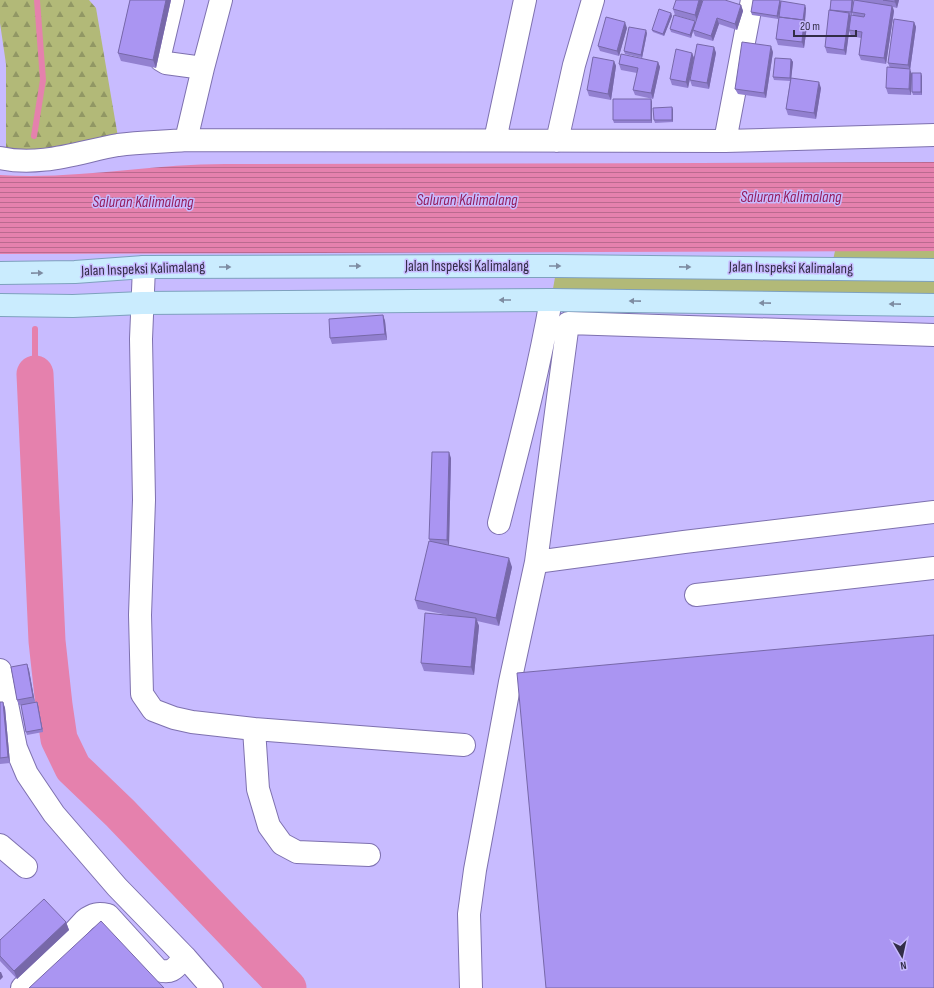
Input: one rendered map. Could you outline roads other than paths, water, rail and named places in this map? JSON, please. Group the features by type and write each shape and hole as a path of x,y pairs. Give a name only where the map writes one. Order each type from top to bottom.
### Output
{"main road":[{"name":"Jalan Inspeksi Kalimalang","path":"0,273 75,272 144,267 557,266 934,270"},
{"path":"3,305 73,306 142,303 551,300 934,305"}],"street":[{"path":"173,0 160,55 161,60 166,63 203,68"},
{"path":"186,140 221,0"},
{"path":"557,141 574,65 593,0"},
{"path":"725,141 752,0"},
{"path":"495,140 519,1"},
{"path":"0,158 27,162 58,158 119,145 186,140 725,141 934,135"},
{"path":"144,267 141,339 144,500 140,615 142,694 153,710 174,718 192,722 254,729 464,745"},
{"path":"499,523 525,423 546,332 551,300"},
{"path":"471,988 469,914 475,870 510,682 536,562 568,323 934,335"},
{"path":"536,562 684,542 934,512"},
{"path":"696,595 934,568"},
{"path":"0,670 9,721 16,748 27,774 59,820 117,887 185,957 212,988"},
{"path":"254,729 258,789 268,826 282,844 297,852 369,855"},
{"path":"0,845 26,867"},
{"path":"22,988 85,920 93,914 101,913 108,915 158,970 166,972 174,970 185,957"}],"water":[{"name":"Saluran Kalimalang","path":"934,162 934,251 0,254 0,175 28,176 84,174 169,166 225,164"}],"waterway":[{"path":"34,136 43,80 37,0"},
{"path":"35,329 35,374"},
{"path":"35,374 47,641 59,739 73,768 120,813 288,988"}]}
